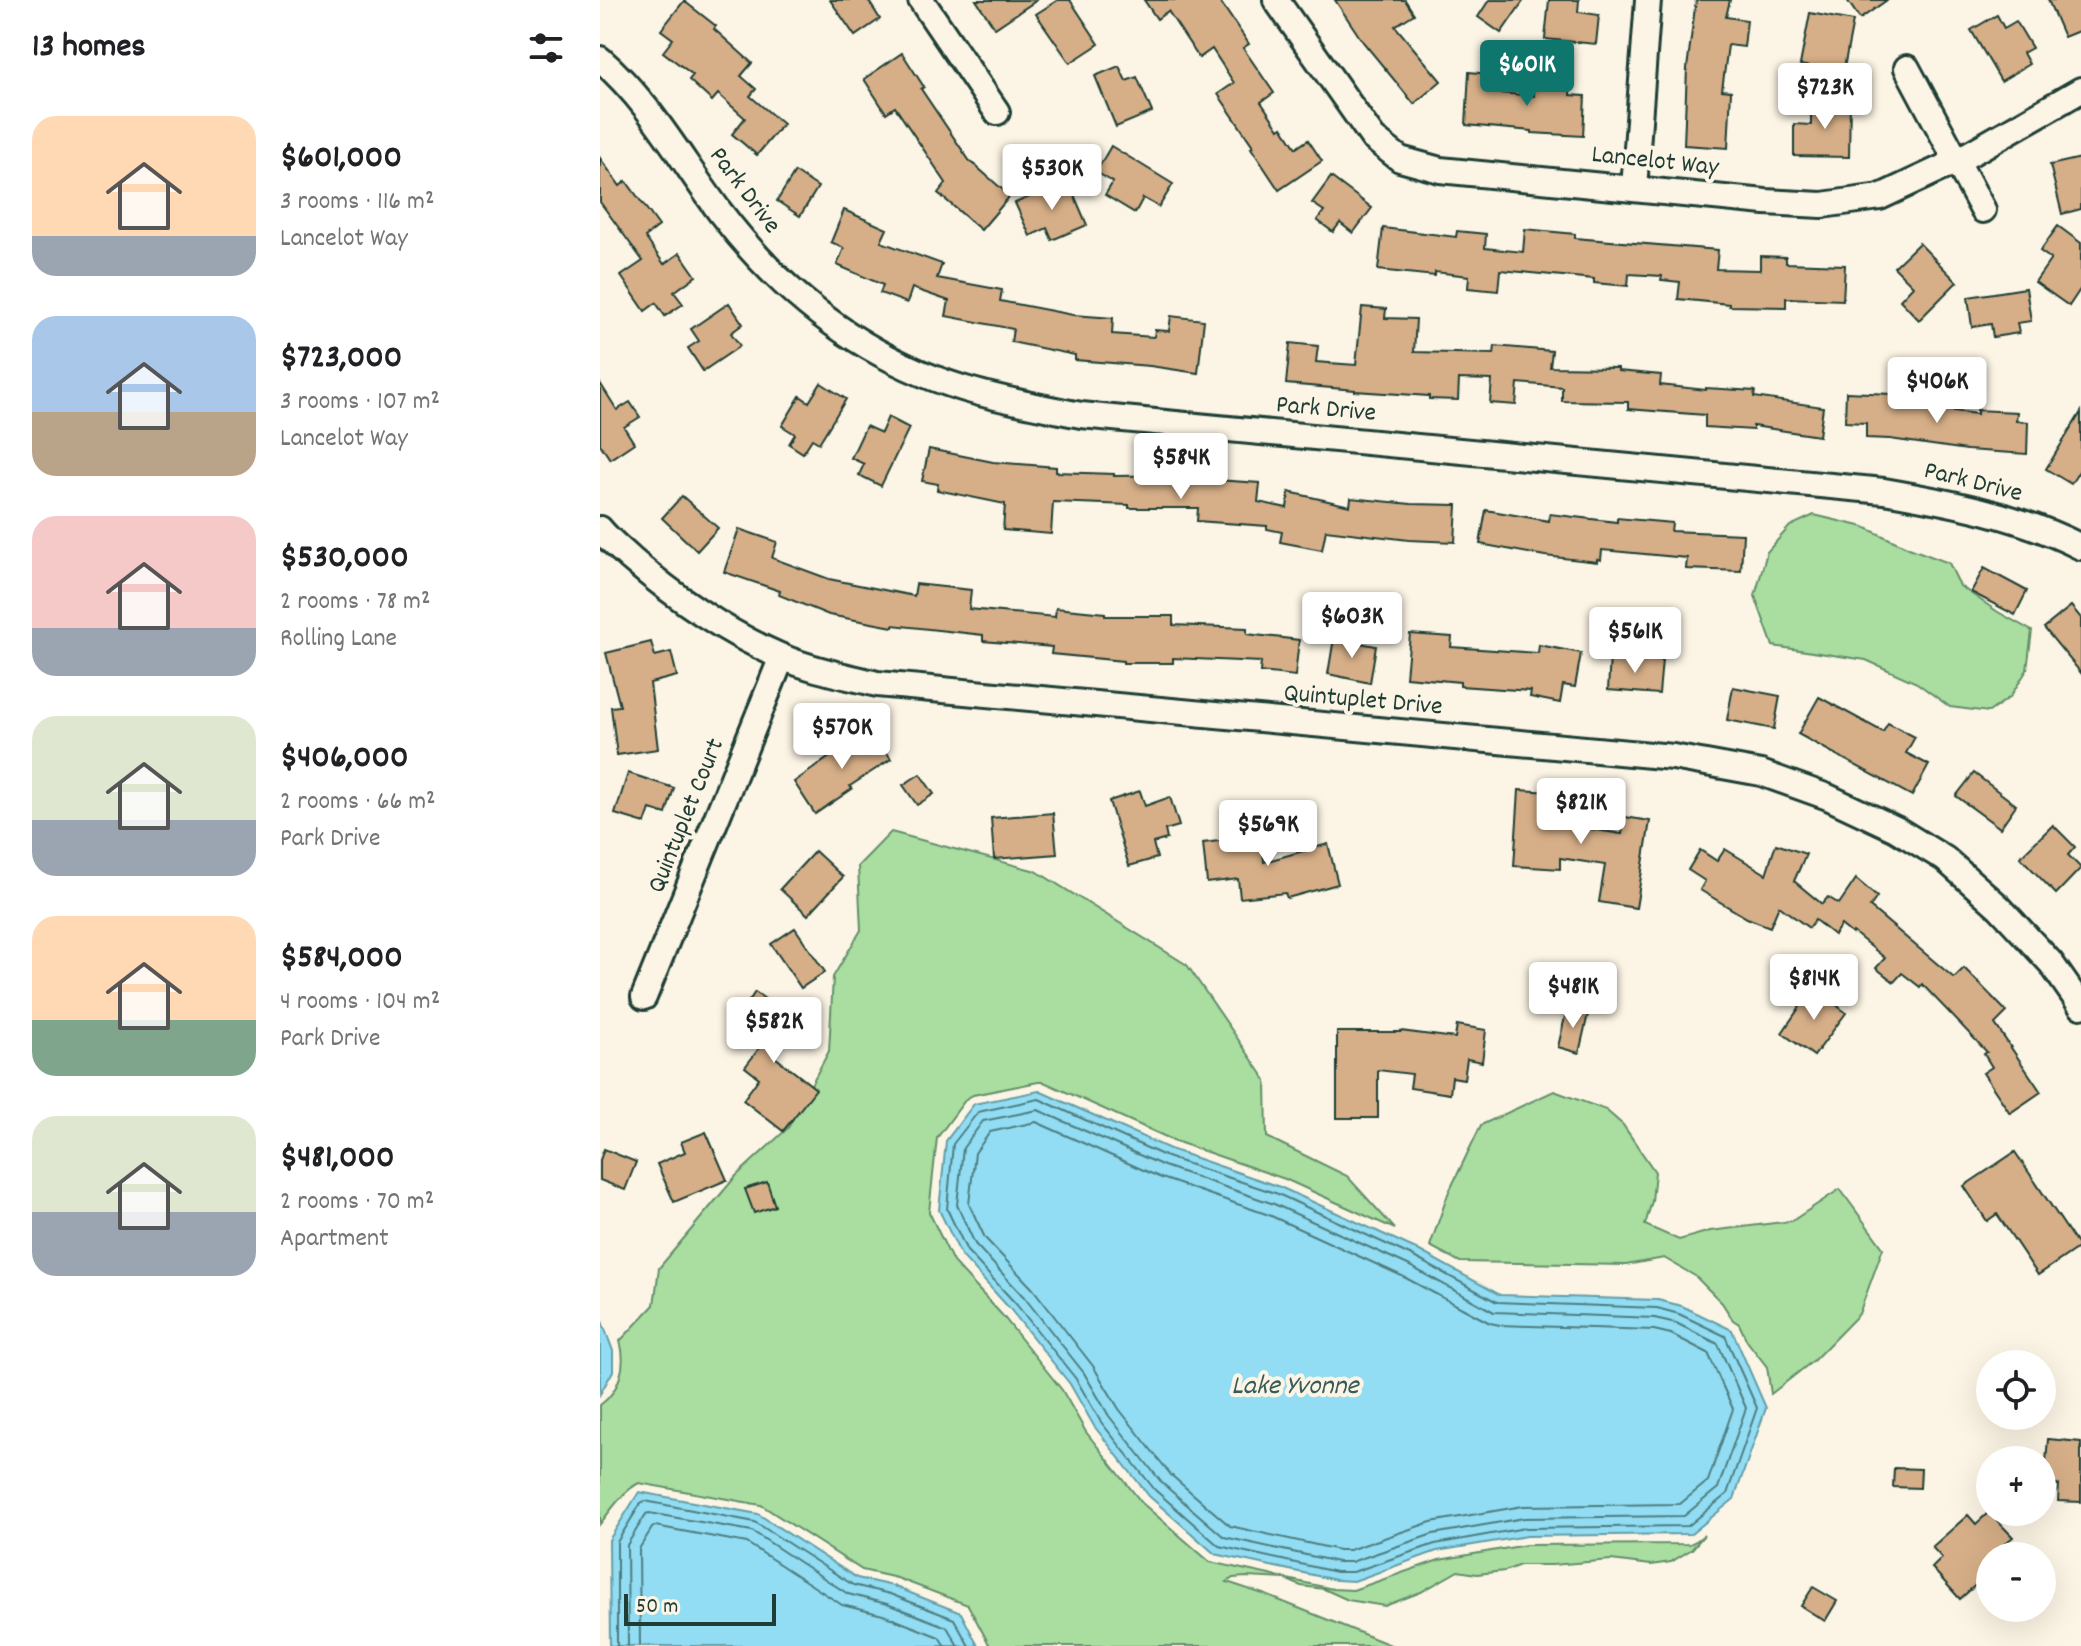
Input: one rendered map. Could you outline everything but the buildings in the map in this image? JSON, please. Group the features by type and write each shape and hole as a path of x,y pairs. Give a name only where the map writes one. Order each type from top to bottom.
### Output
{"street":[{"path":"921,0 997,112"},
{"name":"Lancelot Way","path":"1276,0 1373,138 1400,159 1440,170 1822,205 1880,197 1957,161 2081,90"},
{"path":"1634,188 1648,0"},
{"name":"Park Drive","path":"600,59 643,103 721,213 809,307 859,343 907,368 962,388 1081,415 1884,491 1960,504 2014,519 2081,547"},
{"path":"1907,68 1983,210"},
{"name":"Quintuplet Drive","path":"600,529 651,576 718,623 782,657 877,684 1673,757 1761,773 1828,797 1896,829 1945,859 1999,907 2051,963 2081,1006"},
{"name":"Quintuplet Court","path":"644,997 782,657"}],"green space":[{"path":"1814,515 1864,527 1949,563 1960,586 2032,631 2027,670 2010,697 1989,712 1950,707 1917,683 1866,660 1773,646 1755,596 1767,552 1790,526"},
{"path":"891,832 1036,871 1187,965 1266,1080 1267,1137 1347,1176 1395,1229 1285,1179 1175,1141 1044,1082 973,1095 966,1099 937,1138 929,1212 953,1262 1002,1315 1062,1390 1086,1432 1142,1503 1210,1562 1333,1589 1353,1590 1439,1560 1526,1545 1690,1544 1704,1535 1692,1549 1671,1562 1651,1565 1611,1560 1520,1565 1505,1571 1477,1574 1458,1571 1421,1592 1385,1606 1348,1600 1324,1589 1301,1586 1285,1579 1246,1577 1227,1582 1393,1646 990,1646 968,1605 897,1578 862,1570 761,1505 639,1483 623,1496 600,1524 600,1405 613,1392 620,1376 623,1359 620,1341 654,1305 659,1268 736,1176 788,1128 829,1051 833,977 861,930 858,866"},
{"path":"1554,1091 1606,1110 1623,1125 1655,1172 1652,1201 1645,1225 1679,1240 1710,1231 1792,1221 1840,1189 1883,1248 1859,1314 1814,1360 1771,1394 1767,1367 1747,1341 1739,1324 1695,1276 1664,1258 1626,1265 1460,1262 1430,1246 1448,1194 1481,1125"}],"water":[{"name":"Lake Yvonne","path":"1039,1091 1170,1149 1280,1187 1416,1249 1500,1295 1658,1300 1682,1306 1732,1330 1766,1408 1734,1499 1691,1534 1527,1536 1437,1551 1354,1581 1336,1580 1215,1554 1149,1496 1094,1426 1070,1384 1010,1309 961,1255 939,1210 946,1141 974,1104"},
{"path":"600,1316 613,1351 613,1371 600,1394"},
{"path":"639,1492 758,1514 857,1578 893,1586 961,1613 978,1646 610,1646 609,1540"}]}
